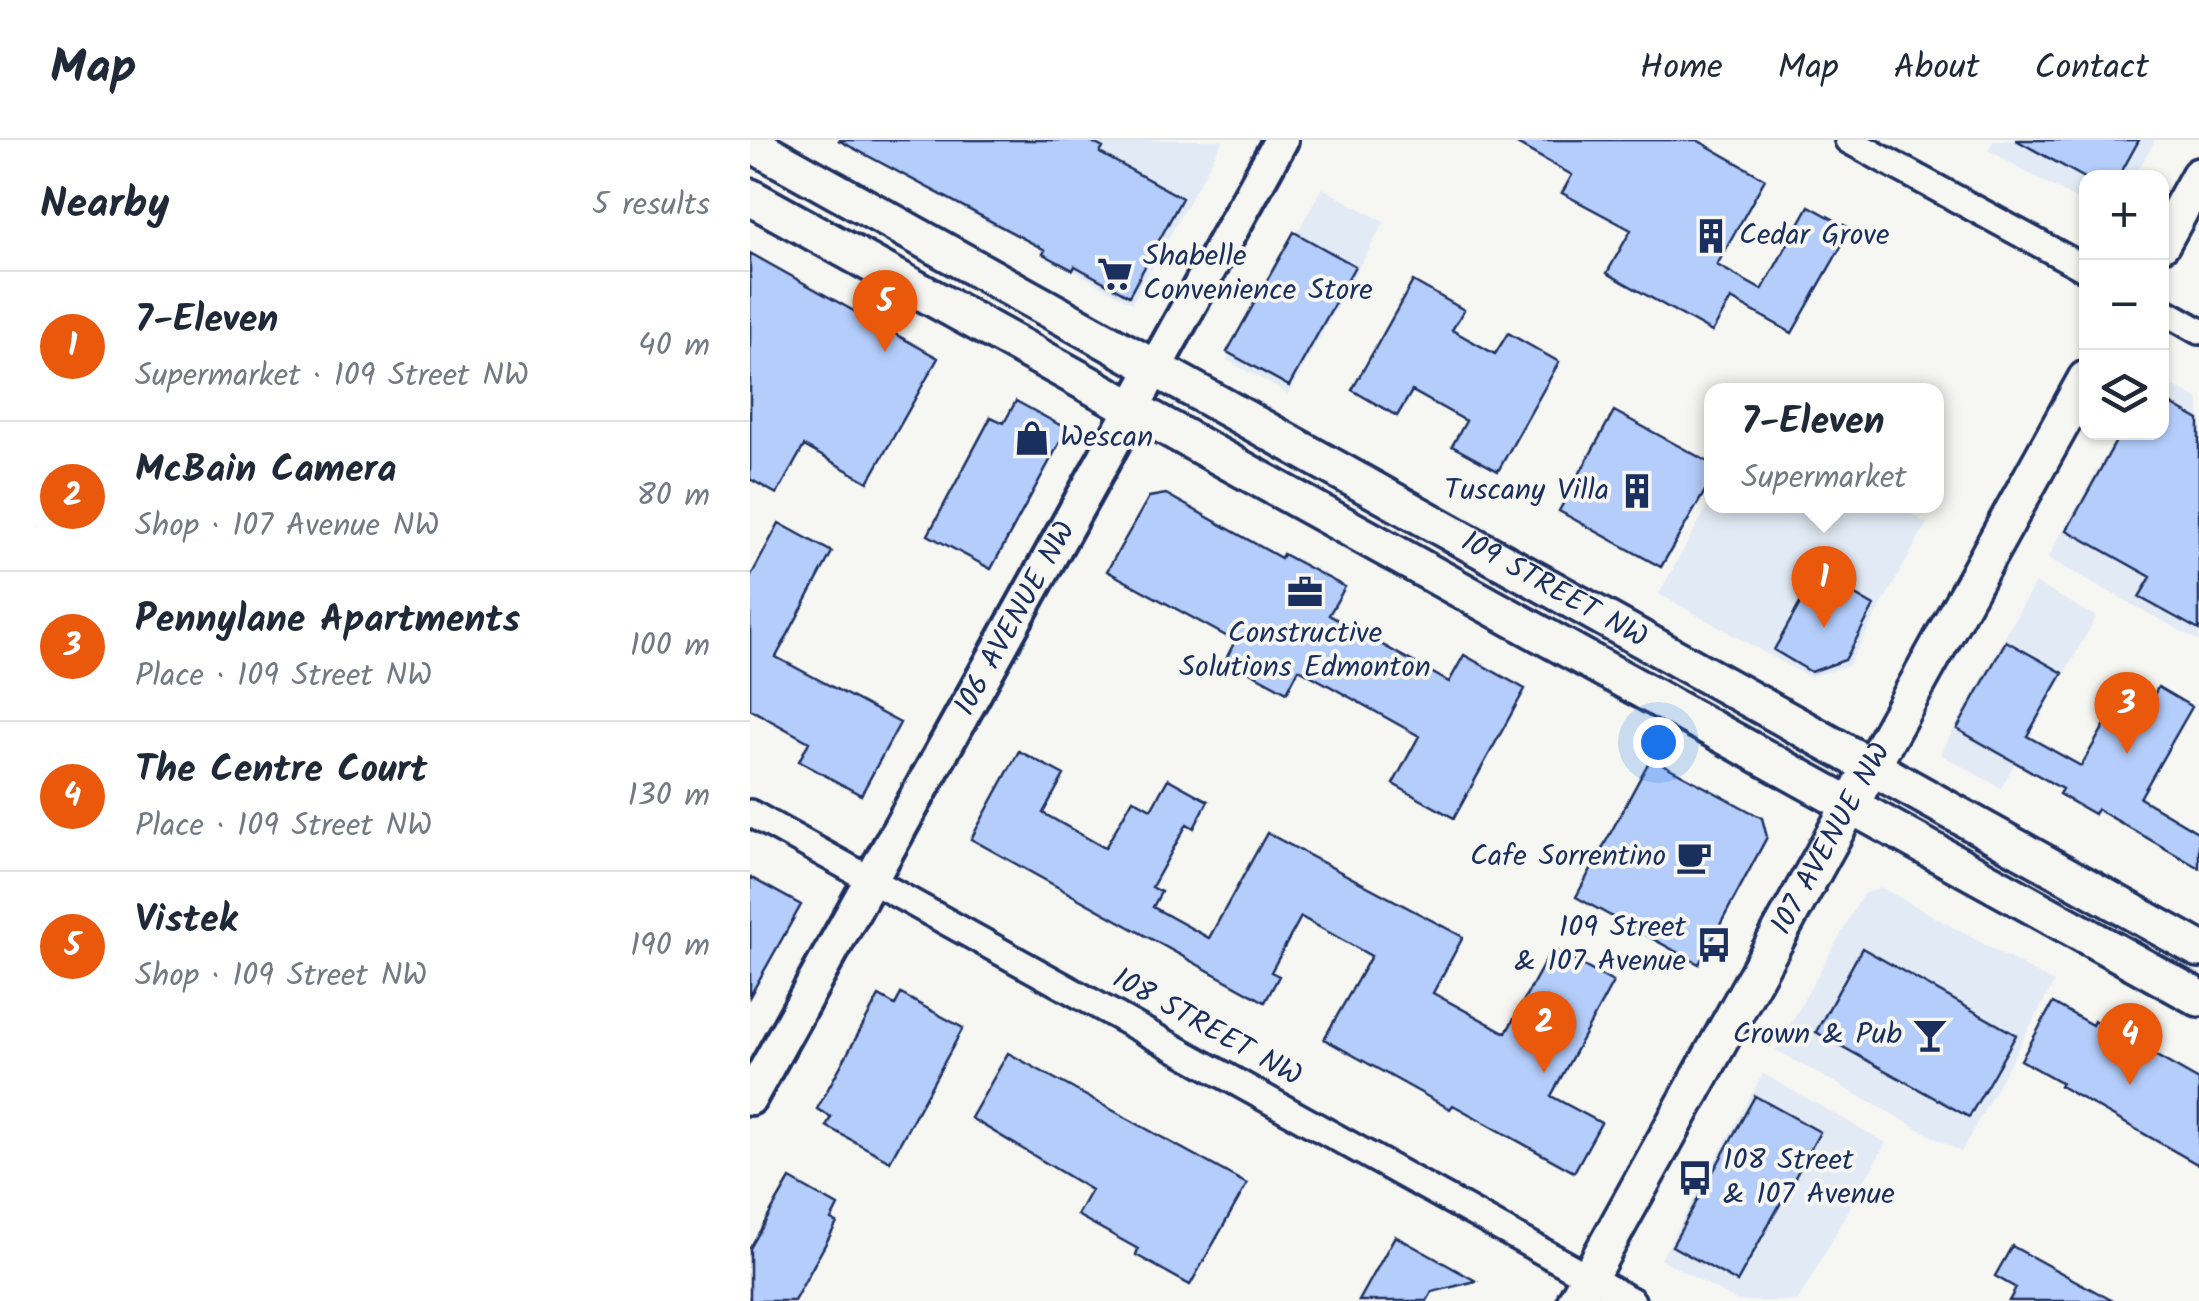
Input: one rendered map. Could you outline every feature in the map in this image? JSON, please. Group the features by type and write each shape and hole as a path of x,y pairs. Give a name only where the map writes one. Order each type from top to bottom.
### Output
{"main road":[{"name":"109 STREET NW","path":"750,143 2199,950"},
{"path":"2169,230 2199,176"},
{"name":"109 STREET NW","path":"750,196 2199,998"},
{"name":"107 AVENUE NW","path":"1583,1289 2079,391"}],"street":[{"name":"106 AVENUE NW","path":"750,1098 1281,140"},
{"path":"1848,140 2079,265"},
{"path":"2169,314 2199,331"},
{"name":"108 STREET NW","path":"750,813 872,879 1583,1289 1632,1301"}],"shaded area":[{"path":"838,140 1223,140 1132,303 1040,252 1042,248 999,225 997,228"},
{"path":"1994,140 2155,140 2138,170 2079,170 2079,201 1988,150"},
{"path":"1322,188 1384,222 1288,394 1227,360"},
{"path":"2169,384 2199,400 2199,641 2048,558 2114,440 2169,440"},
{"path":"1704,513 1909,513 1927,523 1848,666 1809,677 1659,594"},
{"path":"2035,583 2096,617 2001,788 1940,754"},
{"path":"1882,888 2054,983 1961,1152 1776,1050 1863,894"},
{"path":"1763,1074 1886,1143 1798,1301 1737,1301 1661,1259"}],"building":[{"path":"838,140 1088,140 1103,148 1100,153 1182,198 1129,296 1075,266 1073,270 1043,254 1045,250"},
{"path":"1510,140 1697,140 1765,179 1717,265 1762,290 1809,206 1851,229 1792,333 1731,299 1712,332 1607,273 1631,230 1562,193 1572,175"},
{"path":"2016,140 2139,140 2122,170 2079,170 2079,175"},
{"path":"1294,232 1355,266 1289,386 1227,352"},
{"path":"750,253 938,358 868,482 804,446 777,494 750,479"},
{"path":"1413,281 1464,310 1452,330 1495,354 1508,333 1559,362 1498,471 1452,446 1466,421 1412,391 1397,416 1352,390"},
{"path":"1016,401 1067,429 991,569 928,535 991,417 1004,423"},
{"path":"2169,403 2199,420 2199,630 2139,597 2151,577 2067,530 2117,440 2169,440"},
{"name":"Tuscany Villa","path":"1614,411 1704,460 1704,493 1661,567 1559,511"},
{"path":"1166,494 1281,558 1283,554 1345,587 1329,615 1449,682 1464,655 1525,689 1454,818 1393,784 1419,736 1299,669 1287,692 1226,659 1235,641 1107,571 1149,497"},
{"path":"779,523 832,552 776,657 900,723 861,795 799,761 809,742 750,709 750,578"},
{"path":"1817,573 1874,606 1845,660 1811,672 1774,650"},
{"path":"2006,641 2063,673 2027,736 2081,766 2130,681 2154,695 2158,687 2192,707 2140,798 2199,833 2199,868 2097,809 2094,814 2059,794 2062,789 1957,729"},
{"path":"1019,751 1064,775 1043,813 1105,848 1133,799 1151,809 1168,779 1208,801 1194,828 1187,824 1152,887 1161,892 1153,907 1209,938 1267,833 1463,937 1433,993 1506,1033 1552,949 1613,982 1551,1096 1601,1123 1574,1172 1324,1039 1371,956 1301,917 1271,972 1279,976 1265,1002 971,839"},
{"path":"1651,758 1762,818 1767,837 1699,964 1576,897"},
{"path":"750,877 801,905 750,996"},
{"path":"1862,948 2016,1035 1969,1117 1816,1032"},
{"path":"901,994 963,1028 890,1161 826,1126 831,1117 817,1109 879,996 895,1005"},
{"path":"2053,1003 2092,1025 2094,1021 2199,1080 2199,1165 2021,1060"},
{"path":"1008,1053 1247,1184 1190,1285 1136,1255 1138,1249 1077,1215 1091,1190 971,1118"},
{"path":"1755,1096 1820,1132 1737,1282 1672,1246"},
{"path":"790,1179 838,1206 831,1220 837,1223 794,1301 750,1301 750,1248"},
{"path":"1395,1236 1476,1281 1432,1292 1427,1301 1359,1301"},
{"path":"2012,1246 2113,1301 2009,1301 2016,1288 1995,1276"}],"place":[{"name":"Cedar Grove","path":"1711,236"},
{"name":"Shabelle Convenience Store","path":"1115,274"},
{"name":"Vistek","path":"885,352"},
{"name":"Wescan","path":"1032,438"},
{"name":"Tuscany Villa","path":"1637,491"},
{"name":"Constructive Solutions Edmonton","path":"1305,592"},
{"name":"7-Eleven","path":"1824,628"},
{"name":"Pennylane Apartments","path":"2127,754"},
{"name":"Cafe Sorrentino","path":"1694,857"},
{"name":"109 Street & 107 Avenue","path":"1714,945"},
{"name":"Crown & Pub","path":"1930,1035"},
{"name":"McBain Camera","path":"1544,1073"},
{"name":"The Centre Court","path":"2130,1085"},
{"name":"108 Street & 107 Avenue","path":"1695,1178"}]}
